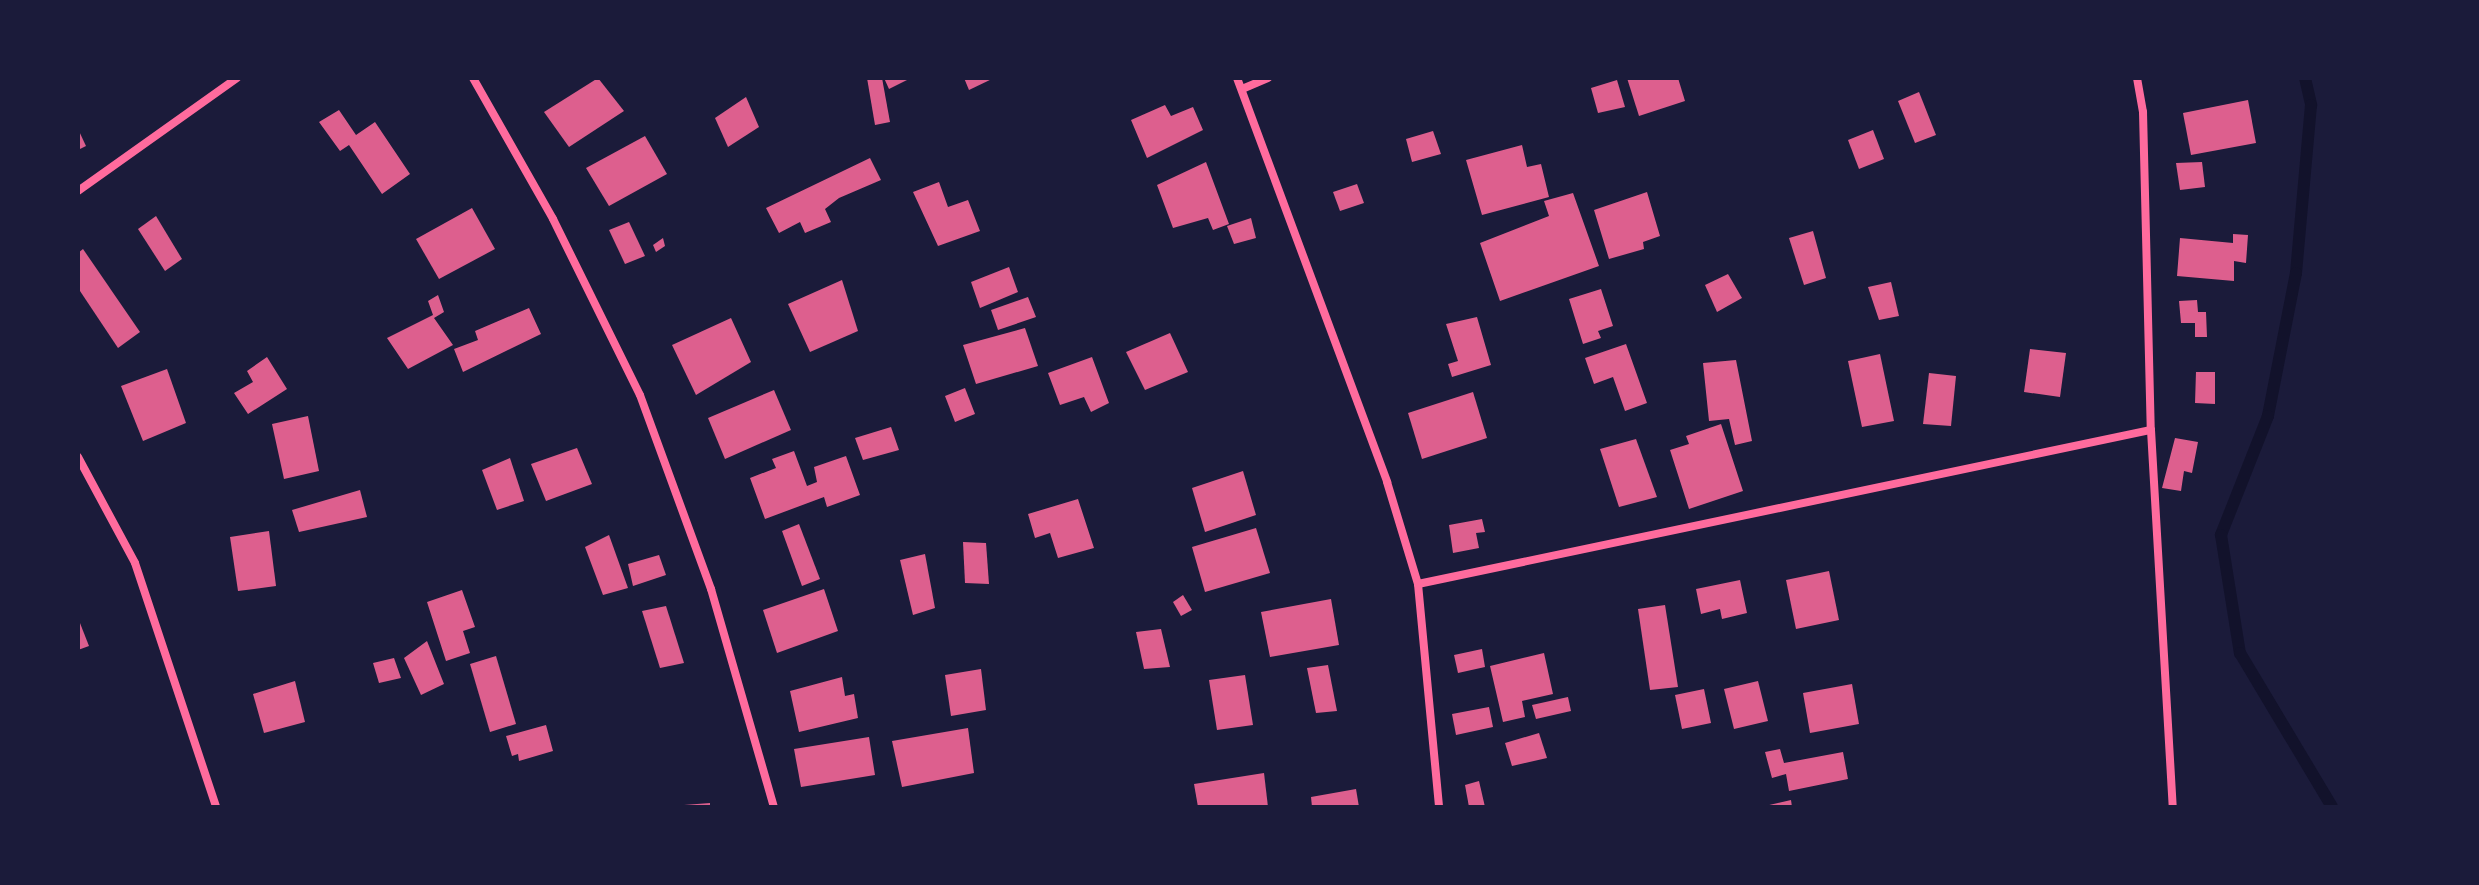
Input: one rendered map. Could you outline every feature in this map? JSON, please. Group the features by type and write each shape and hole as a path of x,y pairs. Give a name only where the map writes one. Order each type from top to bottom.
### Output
{"street":[{"path":"78,191 237,78"},
{"path":"473,78 553,219 640,395 711,589 774,807"},
{"path":"1237,78 1387,482 1418,584 1439,807"},
{"path":"1242,89 1268,78"},
{"path":"2137,78 2143,112 2151,430 2173,807"},
{"path":"1418,584 2151,430"},
{"path":"78,457 135,563 216,807"}],"building":[{"path":"598,78 624,111 569,147 544,112"},
{"path":"867,78 882,78 890,122 875,125"},
{"path":"884,78 911,78 889,89"},
{"path":"964,78 994,78 969,90"},
{"path":"1627,78 1678,78 1685,101 1639,116"},
{"path":"1617,80 1625,107 1598,113 1591,88"},
{"path":"1919,92 1936,135 1915,143 1898,101"},
{"path":"746,97 759,127 728,147 715,118"},
{"path":"2248,100 2256,143 2191,155 2183,113"},
{"path":"1165,105 1171,116 1193,107 1203,130 1147,158 1131,120"},
{"path":"339,110 356,135 375,122 410,174 382,194 349,145 340,151 319,122"},
{"path":"78,129 86,146 78,150"},
{"path":"1873,130 1884,159 1859,169 1848,140"},
{"path":"1433,131 1441,154 1412,162 1406,139"},
{"path":"645,136 667,174 609,206 586,168"},
{"path":"1522,145 1527,167 1541,164 1549,197 1482,215 1466,160"},
{"path":"870,158 881,180 839,198 825,209 831,222 805,233 800,222 779,233 766,208"},
{"path":"1206,162 1229,224 1213,230 1208,218 1173,228 1157,185"},
{"path":"2202,162 2205,187 2180,190 2176,163"},
{"path":"939,182 948,207 968,200 980,231 938,246 913,192"},
{"path":"1357,184 1364,203 1340,211 1333,192"},
{"path":"1647,192 1660,236 1643,242 1644,249 1609,259 1594,210"},
{"path":"1573,193 1599,266 1500,301 1480,243 1549,216 1544,201"},
{"path":"472,208 495,249 439,279 416,239"},
{"path":"156,216 182,259 165,271 138,229"},
{"path":"1251,218 1256,238 1234,244 1227,226"},
{"path":"629,222 645,256 625,264 609,230"},
{"path":"1813,231 1826,278 1804,285 1789,238"},
{"path":"2233,234 2248,235 2246,263 2234,261 2234,281 2177,276 2180,238 2233,243"},
{"path":"663,238 665,246 656,252 653,245"},
{"path":"83,249 140,332 118,348 78,288 78,253"},
{"path":"1009,267 1018,292 980,308 971,282"},
{"path":"1728,274 1742,298 1717,312 1705,285"},
{"path":"842,280 858,331 810,352 788,304"},
{"path":"1891,282 1899,316 1879,320 1868,287"},
{"path":"1601,289 1613,326 1598,331 1601,338 1583,344 1569,299"},
{"path":"438,295 444,312 434,318 453,345 408,369 387,338 433,315 428,301"},
{"path":"1028,297 1036,317 998,330 991,310"},
{"path":"2197,300 2198,312 2206,312 2207,337 2195,337 2195,323 2181,323 2179,301"},
{"path":"529,308 541,334 463,372 454,349 478,340 475,331"},
{"path":"1477,317 1491,365 1452,377 1448,364 1458,361 1446,324"},
{"path":"731,318 751,362 696,395 672,345"},
{"path":"1025,328 1038,366 976,384 963,345"},
{"path":"1170,333 1188,372 1145,390 1126,352"},
{"path":"1626,344 1647,403 1625,411 1613,377 1594,384 1585,358"},
{"path":"2030,349 2066,353 2060,397 2024,392"},
{"path":"1880,354 1894,421 1862,427 1848,361"},
{"path":"267,357 287,389 248,414 234,393 253,382 247,371"},
{"path":"1092,357 1109,403 1091,412 1084,397 1060,405 1048,373"},
{"path":"1736,360 1752,441 1735,445 1729,419 1709,421 1703,363"},
{"path":"167,369 186,423 143,441 121,386"},
{"path":"2196,372 2215,372 2215,404 2195,403"},
{"path":"1929,373 1956,376 1951,426 1923,424"},
{"path":"965,388 975,414 955,422 945,396"},
{"path":"774,390 791,430 725,459 708,418"},
{"path":"1473,392 1487,438 1422,459 1408,413"},
{"path":"308,416 319,471 284,479 272,424"},
{"path":"1721,424 1743,491 1689,509 1670,450 1689,444 1686,436"},
{"path":"891,427 899,450 863,460 855,438"},
{"path":"2175,438 2198,442 2192,473 2184,471 2181,491 2162,488"},
{"path":"1636,439 1657,497 1619,507 1600,449"},
{"path":"577,448 592,484 546,501 531,464"},
{"path":"794,451 807,486 817,482 814,467 846,456 860,495 827,507 824,497 765,519 750,478 776,468 772,459"},
{"path":"510,458 524,501 497,510 482,470"},
{"path":"1243,471 1256,515 1205,532 1192,488"},
{"path":"360,490 367,517 299,532 292,510"},
{"path":"1078,499 1094,548 1058,558 1050,533 1035,538 1028,514"},
{"path":"1482,519 1485,532 1476,533 1479,548 1453,553 1449,525"},
{"path":"799,524 820,579 802,586 782,531"},
{"path":"1256,528 1270,573 1205,592 1192,547"},
{"path":"269,531 276,586 238,591 230,537"},
{"path":"609,535 628,588 603,595 585,547"},
{"path":"963,542 986,543 989,584 965,583"},
{"path":"925,554 935,608 913,615 900,560"},
{"path":"659,555 666,575 633,586 628,564"},
{"path":"1829,571 1839,620 1796,629 1786,580"},
{"path":"1740,580 1747,613 1722,619 1720,609 1701,614 1696,589"},
{"path":"824,589 838,631 777,653 763,610"},
{"path":"462,590 475,627 463,631 470,653 446,661 427,602"},
{"path":"1183,595 1192,610 1181,616 1173,602"},
{"path":"1331,599 1339,645 1270,657 1261,612"},
{"path":"1665,605 1678,687 1650,690 1638,609"},
{"path":"666,606 684,663 660,668 642,611"},
{"path":"78,618 89,646 78,650"},
{"path":"1161,629 1170,667 1144,669 1136,632"},
{"path":"427,641 444,684 421,695 404,658"},
{"path":"1482,649 1485,667 1458,673 1454,655"},
{"path":"1544,653 1553,694 1522,701 1525,717 1503,722 1490,666"},
{"path":"496,656 516,724 490,732 470,664"},
{"path":"394,658 401,678 379,683 373,663"},
{"path":"1328,665 1337,711 1316,713 1307,668"},
{"path":"981,669 986,710 951,716 945,675"},
{"path":"1245,675 1253,725 1217,730 1209,680"},
{"path":"842,677 845,696 854,694 858,718 799,732 790,691"},
{"path":"295,681 305,722 264,733 253,694"},
{"path":"1758,681 1768,721 1734,729 1724,689"},
{"path":"1852,684 1859,724 1810,733 1803,693"},
{"path":"1704,689 1711,723 1682,729 1675,695"},
{"path":"1568,697 1571,711 1536,719 1532,705"},
{"path":"1489,707 1493,727 1456,735 1452,714"},
{"path":"546,725 553,751 519,761 518,754 512,756 506,736"},
{"path":"968,728 974,773 902,787 892,741"},
{"path":"1539,733 1547,758 1512,766 1505,743"},
{"path":"869,737 875,775 801,787 794,749"},
{"path":"1780,749 1784,763 1843,752 1848,779 1789,791 1786,774 1772,778 1765,752"},
{"path":"1264,773 1268,807 1198,807 1194,784"},
{"path":"1479,781 1485,807 1469,807 1465,785"},
{"path":"1356,789 1359,807 1312,807 1311,797"},
{"path":"1791,800 1792,807 1765,807 1765,806"},
{"path":"710,803 710,807 684,807 684,805"}],"waterway":[{"path":"2305,78 2311,105 2296,273 2268,416 2221,535 2240,653 2332,807"}]}
